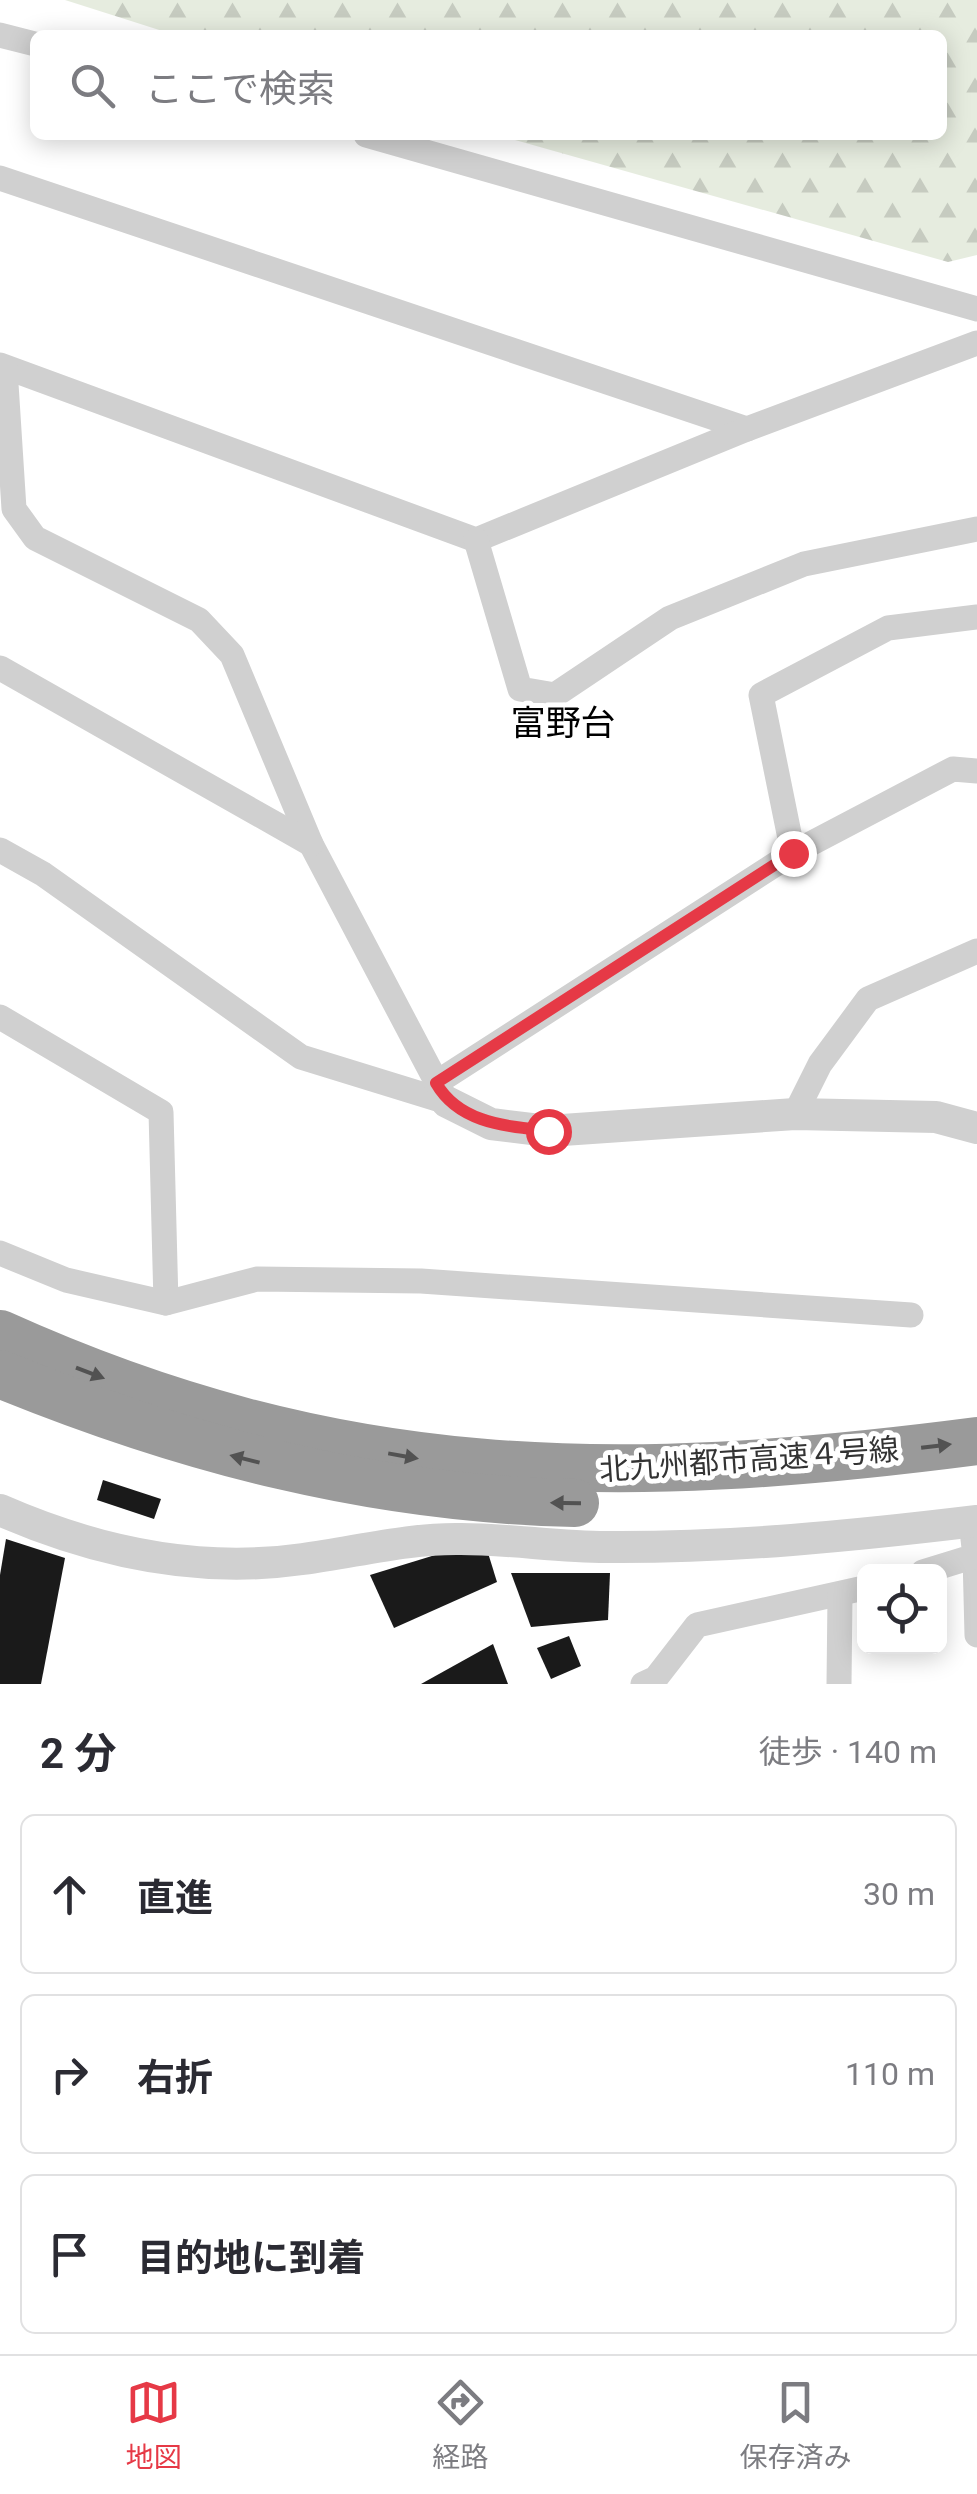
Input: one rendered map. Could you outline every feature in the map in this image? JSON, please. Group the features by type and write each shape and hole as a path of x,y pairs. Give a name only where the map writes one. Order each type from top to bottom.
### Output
{"highway":[{"name":"北九州都市高速４号線","path":"0,1334 147,1395 233,1422 424,1460 555,1470 698,1469 977,1441"},
{"name":"北九州都市高速４号線","path":"0,1374 105,1415 232,1456 417,1494 514,1502 707,1502 977,1474"},
{"path":"298,1503 417,1494"}],"street":[{"path":"0,34 30,43"},
{"path":"384,140 977,309"},
{"path":"0,178 747,429"},
{"path":"441,1092 311,844 232,655 199,620 35,538 14,509 2,367 476,540 747,429 977,343"},
{"path":"476,540 520,690 555,695 670,618 804,564 977,529"},
{"path":"793,853 761,695 888,628 977,618"},
{"path":"0,668 311,844"},
{"path":"441,1092 793,853 953,769 977,771"},
{"path":"0,850 42,874 301,1057 441,1092 490,1124 548,1131 795,1114 936,1117 977,1128"},
{"path":"795,1114 820,1064 868,999 977,951"},
{"path":"0,1017 162,1112 166,1303"},
{"path":"0,1254 66,1280 166,1303 256,1280 420,1281 912,1315"},
{"path":"0,1510 96,1548 135,1556 258,1564 416,1540 460,1538 603,1547 808,1542 974,1522 977,1635"},
{"path":"947,1565 975,1556"},
{"path":"643,1684 656,1678 696,1625 852,1592 839,1684"}],"green space":[{"path":"65,0 977,0 977,255 948,262 515,140 947,140 947,30 159,30"}],"building":[{"path":"103,1480 161,1499 154,1519 97,1500"},
{"path":"6,1539 65,1558 41,1684 0,1684 0,1575"},
{"path":"484,1540 497,1582 394,1628 370,1575"},
{"path":"511,1573 610,1573 608,1620 531,1627"},
{"path":"569,1636 581,1666 551,1679 537,1648"},
{"path":"493,1644 508,1684 421,1684"}],"district":[{"name":"富野台","path":"563,723"}],"route":[{"path":"548,1131 490,1124 447,1102 436,1083 793,853"}]}
